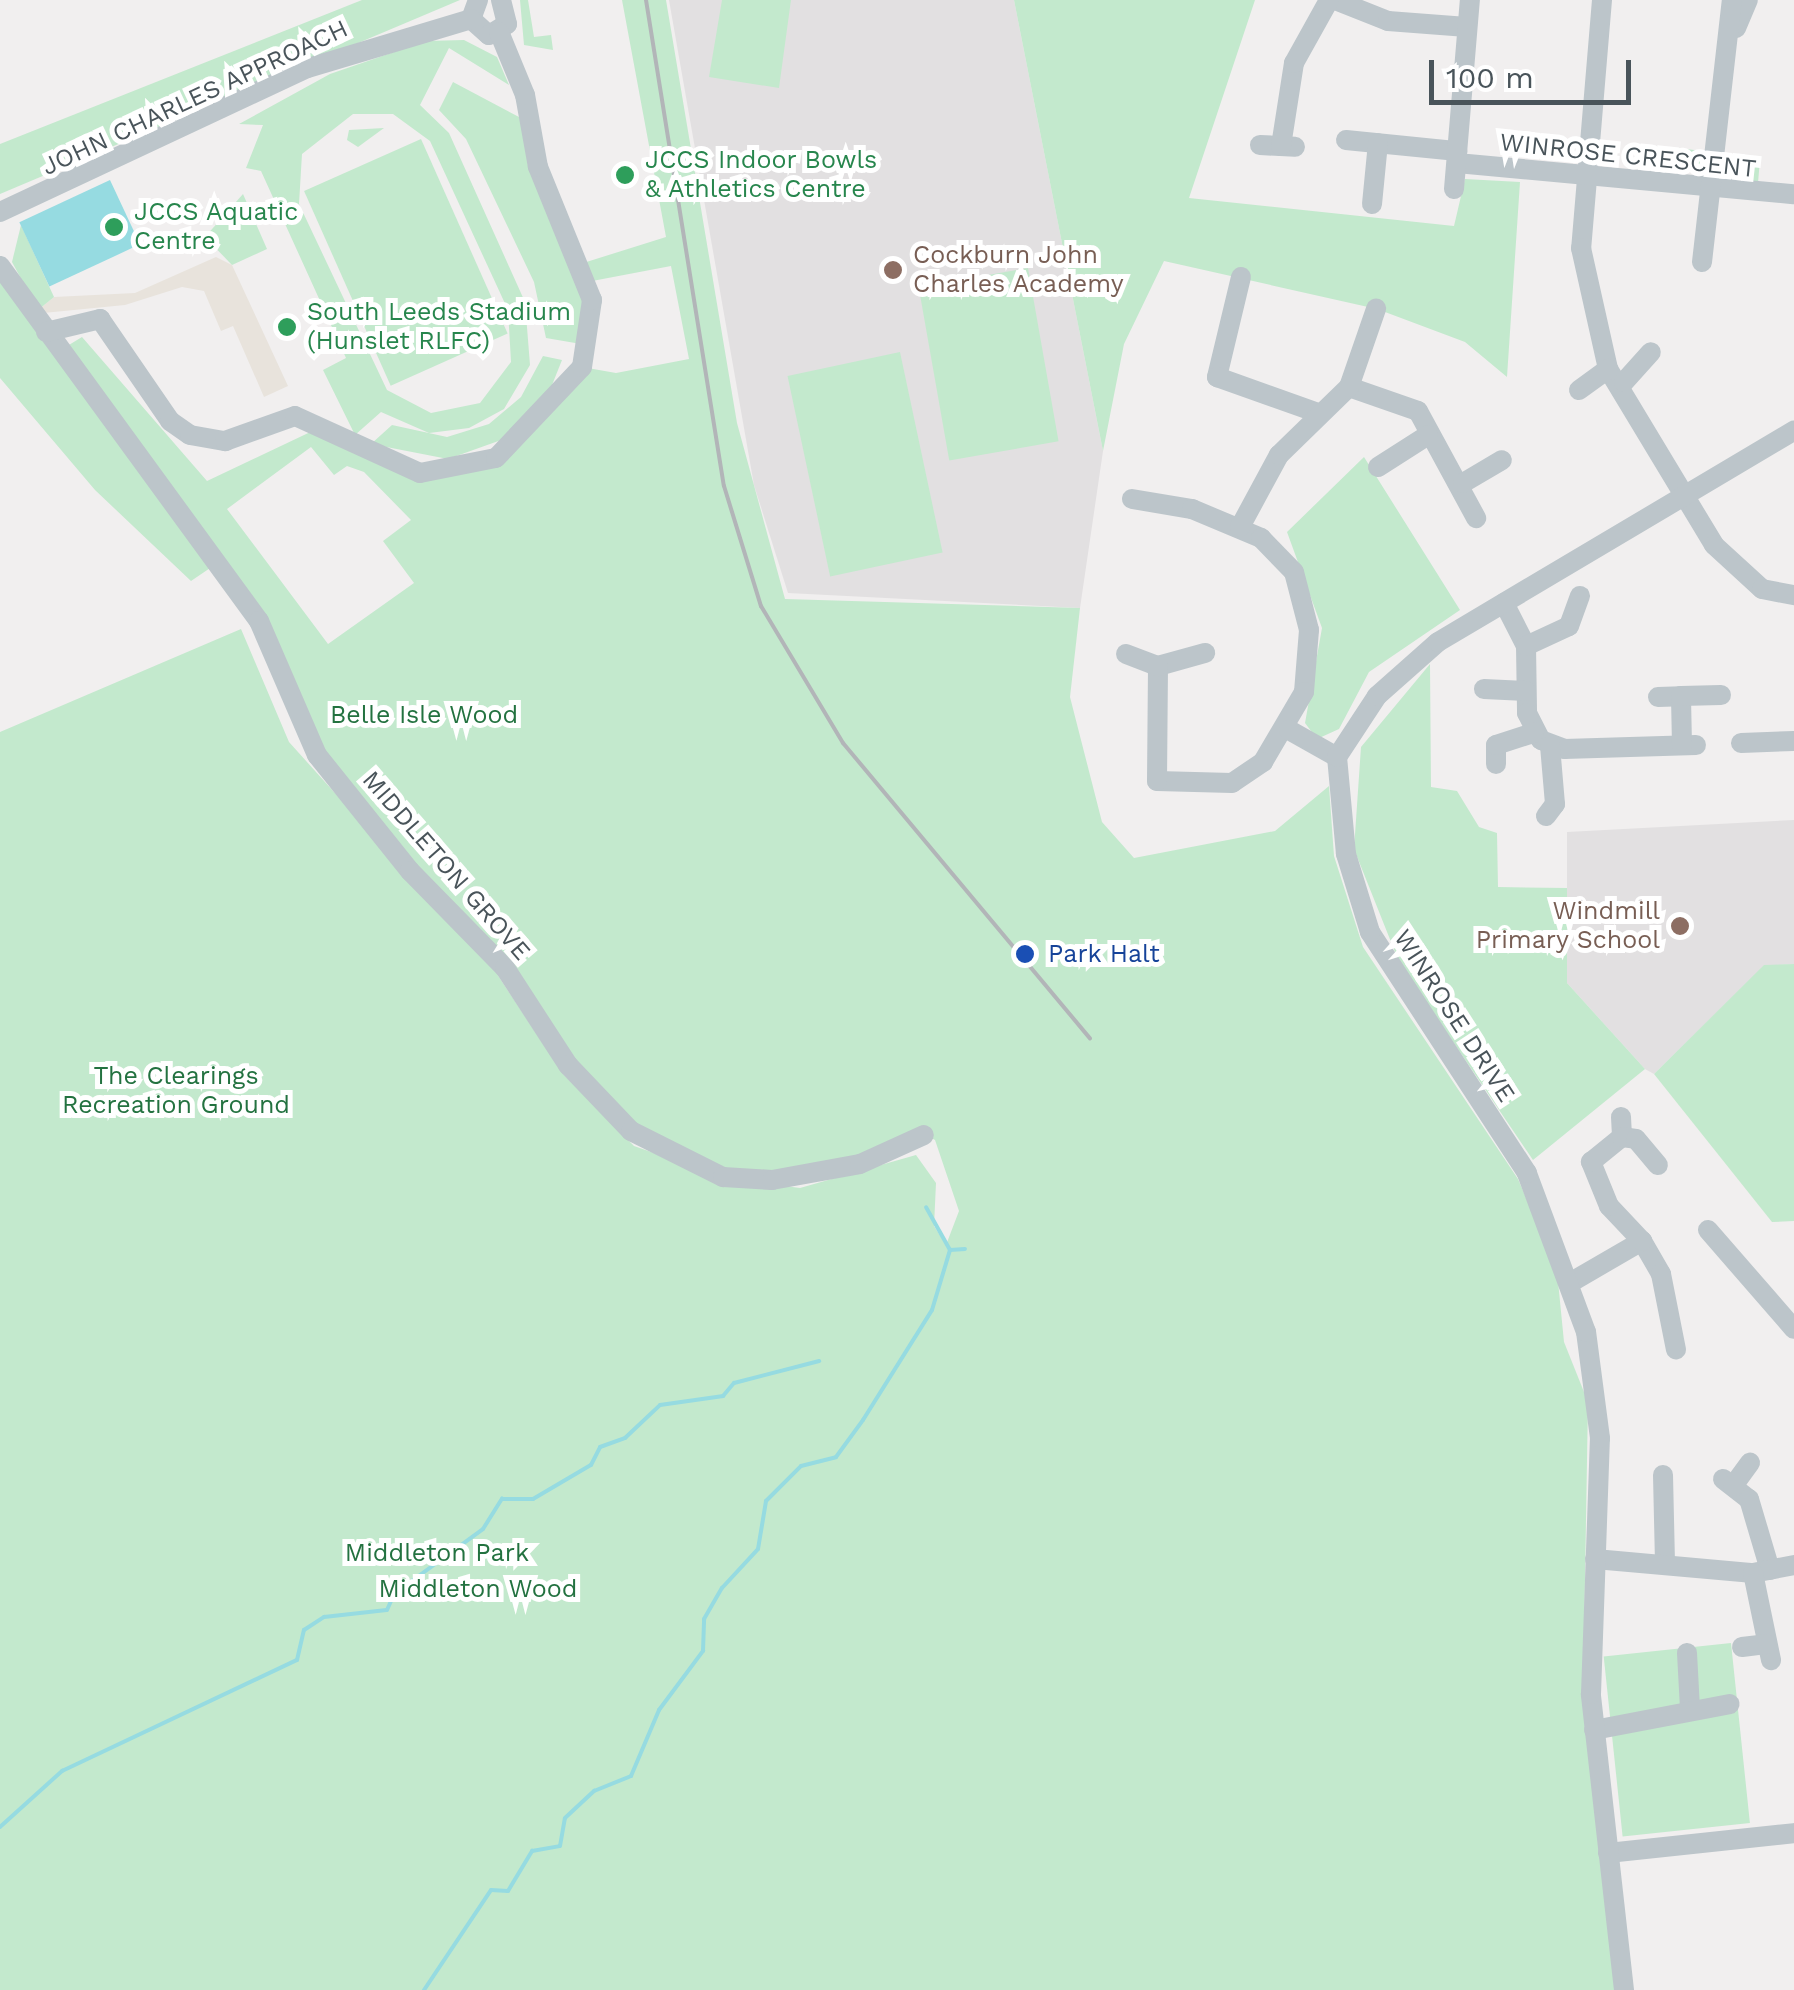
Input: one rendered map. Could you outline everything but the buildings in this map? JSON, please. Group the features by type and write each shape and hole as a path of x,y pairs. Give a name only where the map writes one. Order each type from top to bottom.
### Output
{"street":[{"path":"46,332 100,319 170,421 190,436 224,441 295,416 420,473 496,458 582,368 592,300 538,166 525,95 500,32 509,18 501,0"},
{"path":"1279,146 1294,63 1332,0 1388,21 1467,27"},
{"path":"1454,190 1470,0"},
{"path":"1602,0 1581,248 1616,375 1682,496 1738,573 1794,595"},
{"path":"1702,262 1736,28 1732,0"},
{"path":"1736,28 1748,0"},
{"name":"JOHN CHARLES APPROACH","path":"0,212 322,62 474,9 481,33 500,32"},
{"name":"WINROSE CRESCENT","path":"1346,140 1585,177 1715,192 1794,194"},
{"path":"1372,204 1378,144"},
{"name":"MIDDLETON GROVE","path":"0,266 259,621 317,755 410,871 505,968 568,1065 631,1131 723,1177 772,1180 860,1164 924,1135"},
{"path":"1241,276 1214,386 1318,413"},
{"path":"1240,526 1279,455 1318,413 1349,388 1376,309"},
{"path":"1579,390 1616,375 1651,352"},
{"path":"1349,388 1407,402 1463,483 1476,518"},
{"path":"1289,730 1337,757 1410,662 1794,431"},
{"path":"1378,467 1428,435"},
{"path":"1463,483 1502,460"},
{"path":"1132,500 1192,501 1240,526 1282,554 1304,598 1309,662 1289,730 1232,783 1157,788 1158,666"},
{"path":"1526,646 1568,626 1580,596"},
{"path":"1504,603 1526,646 1526,691 1542,739 1555,804 1546,816"},
{"path":"1126,654 1158,666 1205,654"},
{"path":"1484,689 1526,691"},
{"path":"1658,697 1721,695"},
{"path":"1496,764 1496,746 1542,739 1689,745 1680,696"},
{"path":"1740,743 1794,741"},
{"name":"WINROSE DRIVE","path":"1337,757 1346,854 1370,932 1527,1173 1573,1280 1599,1423 1594,1730 1624,1990"},
{"path":"1658,1166 1621,1127 1591,1162 1593,1177 1642,1241 1661,1274 1676,1350"},
{"path":"1720,1234 1794,1329"},
{"path":"1573,1280 1642,1241"},
{"path":"1742,1647 1769,1651 1749,1499 1728,1483 1750,1463"},
{"path":"1663,1475 1679,1497 1665,1561"},
{"path":"1595,1559 1665,1561 1761,1571 1794,1565"},
{"path":"1687,1653 1690,1708"},
{"path":"1594,1730 1690,1708 1730,1704"},
{"path":"1608,1853 1794,1833"}],"shaded area":[{"name":"Cockburn John Charles Academy","path":"669,0 1014,0 1103,451 1080,608 788,593 754,485"},
{"path":"216,257 232,265 288,386 264,397 233,326 221,331 204,291 182,287 125,305 33,314 54,297 135,293"},
{"name":"Windmill Primary School","path":"1794,820 1794,964 1764,966 1654,1074 1645,1069 1567,983 1567,832"}],"green space":[{"path":"362,0 460,0 0,194 0,144"},
{"path":"520,0 528,0 534,37 551,35 553,50 524,45"},
{"path":"622,0 666,0 737,423 785,599 1080,608 1070,697 1102,822 1134,858 1275,831 1329,786 1334,856 1363,947 1518,1179 1557,1271 1564,1342 1588,1402 1583,1698 1615,1990 0,1990 0,732 241,629 289,742 487,962 317,755 219,562 191,581 95,490 0,378 0,266 59,351 82,337 207,481 323,426 392,467 496,458 582,367 616,373 689,359 671,266 587,282 580,264 666,237","holes":["311,447 334,475 347,466 364,472 411,520 383,541 414,583 328,644 227,509","497,974 631,1131 703,1170 634,1146 563,1074","925,1135 935,1140 959,1211 946,1245 934,1226 936,1183 916,1155 800,1188 739,1180 860,1164"]},
{"path":"722,0 791,0 779,88 709,77"},
{"path":"1014,0 1255,0 1189,198 1454,226 1465,179 1520,182 1507,377 1465,342 1377,309 1164,261 1124,344 1103,451"},
{"path":"464,40 497,57 509,85 449,48 420,105 449,133 525,302 530,365 504,409 469,428 429,433 381,412 355,435 323,370 346,358 261,171 246,168 263,125 239,124 330,74 426,41","holes":["353,114 393,114 430,141 508,310 511,362 480,403 431,413 387,390 299,204 302,154"]},
{"path":"453,82 519,117 583,294 581,344 546,338 534,282 466,139 439,110"},
{"path":"384,128 358,147 347,140 349,130"},
{"path":"421,139 508,334 391,386 304,191"},
{"path":"1678,148 1710,152 1705,169 1674,173"},
{"path":"1733,155 1760,159 1758,183 1735,175"},
{"path":"243,194 267,249 232,265 205,237"},
{"path":"21,225 54,297 38,310 12,262"},
{"path":"1028,268 1059,441 949,461 919,287"},
{"path":"900,352 943,553 830,576 788,376"},
{"path":"543,356 562,360 552,385 504,439 448,459 371,444 392,425 447,437 489,424 521,397"},
{"path":"1364,457 1460,610 1369,672 1339,729 1317,739 1305,723 1322,628 1287,532"},
{"path":"1430,664 1431,787 1457,791 1479,827 1497,833 1498,887 1567,888 1567,983 1645,1069 1533,1160 1399,962 1354,849 1361,747"},
{"path":"1794,964 1794,1221 1772,1222 1654,1074 1764,965"},
{"path":"1731,1643 1750,1823 1623,1836 1604,1656"}],"water":[{"path":"110,180 140,244 49,287 19,222"}],"waterway":[{"path":"424,1990 491,1890 508,1891 532,1851 560,1846 565,1818 594,1791 631,1776 659,1710 703,1651 704,1619 722,1588 758,1549 766,1501 801,1466 836,1457 863,1420 932,1310 950,1250 926,1207"},
{"path":"950,1250 965,1249"},
{"path":"0,1827 62,1771 297,1660 304,1630 324,1617 387,1610 394,1594 483,1529 502,1499 533,1499 591,1465 600,1447 625,1438 660,1405 723,1396 734,1383 819,1361"}],"railway":[{"path":"646,0 724,486 761,606 843,743 1090,1038"}],"place":[{"name":"JCCS Indoor Bowls & Athletics Centre","path":"625,175"},
{"name":"JCCS Aquatic Centre","path":"114,227"},
{"name":"Cockburn John Charles Academy","path":"893,270"},
{"name":"South Leeds Stadium (Hunslet RLFC)","path":"287,327"},
{"name":"Windmill Primary School","path":"1680,926"},
{"name":"Park Halt","path":"1025,954"}],"park label":[{"name":"Belle Isle Wood","path":"424,715"},
{"name":"The Clearings Recreation Ground","path":"176,1092"},
{"name":"Middleton Park","path":"437,1553"},
{"name":"Middleton Wood","path":"478,1589"}]}
